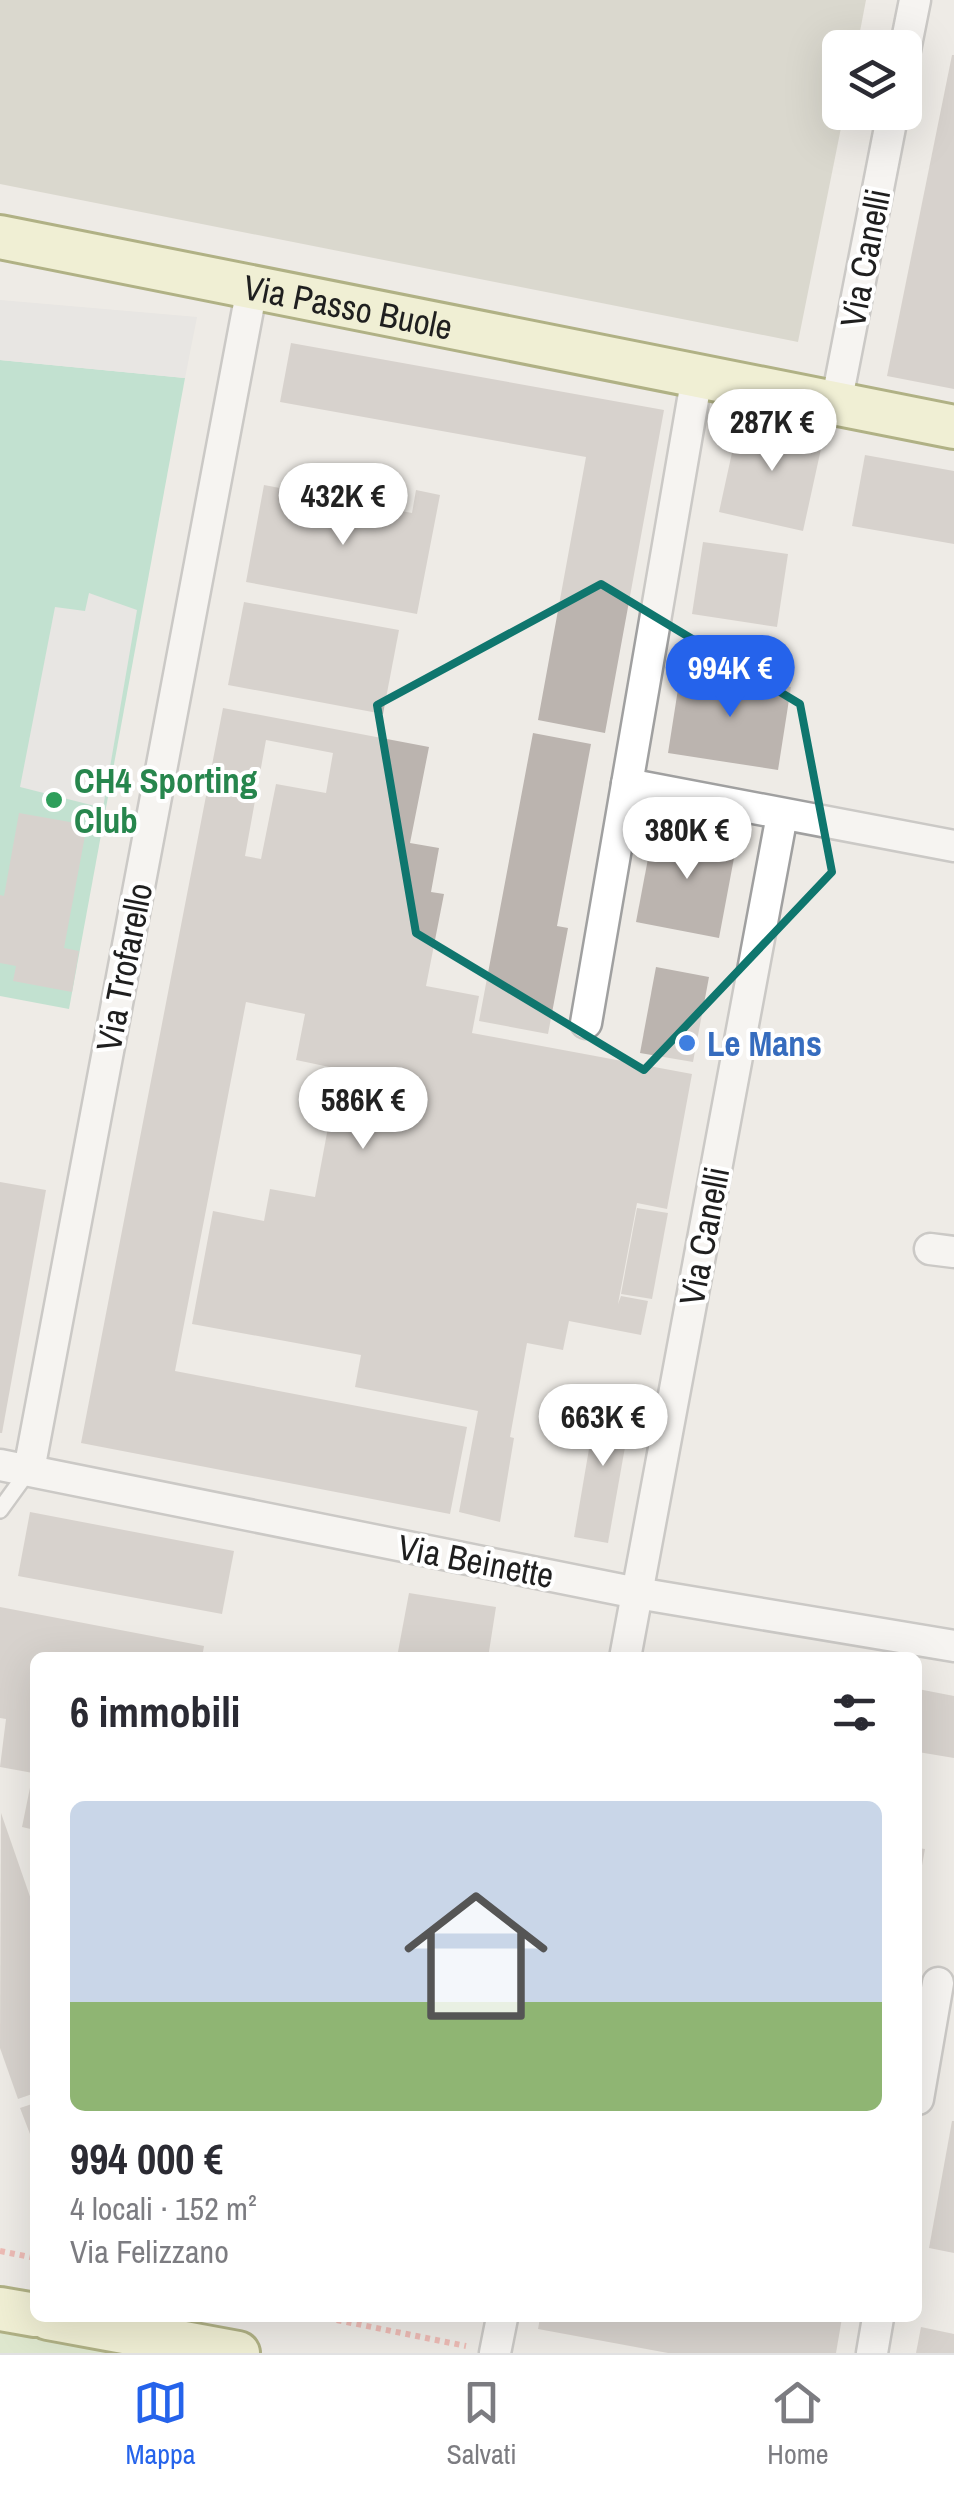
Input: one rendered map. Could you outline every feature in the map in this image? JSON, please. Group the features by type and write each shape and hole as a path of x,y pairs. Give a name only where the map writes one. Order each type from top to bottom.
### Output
{"street":[{"path":"909,30 914,0"},
{"name":"Via Canelli","path":"836,404 889,130"},
{"name":"Via Passo Buole","path":"0,237 954,427"},
{"name":"Via Trofarello","path":"14,1468 252,288"},
{"path":"586,1023 698,376"},
{"path":"626,784 954,846"},
{"name":"Via Canelli","path":"626,1652 782,815"},
{"name":"Via Beinette","path":"14,1468 637,1593 954,1646"},
{"path":"922,2076 938,1982"},
{"path":"0,2308 30,2314"},
{"path":"70,2322 238,2353"},
{"path":"496,2352 501,2322"},
{"path":"872,2353 877,2322"}],"lane":[{"path":"0,1510 14,1468"}],"path":[{"path":"0,2251 30,2257"},
{"path":"346,2322 496,2352"}],"highlighted area":[{"path":"601,584 800,704 832,872 644,1070 416,933 377,705"}],"shaded area":[{"path":"0,0 866,0 860,30 822,30 822,130 841,130 798,342 0,184"},
{"path":"0,300 197,317 185,378 0,360"},
{"name":"CH4 Sporting Club","path":"89,593 137,610 103,808 20,787 55,607 85,611"}],"green space":[{"name":"CH4 Sporting Club","path":"0,360 185,378 69,1009 0,996"},
{"path":"0,2330 122,2353 0,2353"}],"building":[{"path":"954,55 954,389 887,376"},
{"path":"291,343 664,410 605,733 538,720 586,457 280,402"},
{"path":"740,416 824,435 803,531 719,512"},
{"path":"865,455 954,471 954,544 852,526"},
{"path":"264,485 412,513 416,490 440,495 417,614 246,582"},
{"path":"703,542 788,554 777,627 692,614"},
{"path":"244,602 399,630 383,714 228,685"},
{"path":"681,670 791,687 778,770 668,753"},
{"path":"223,708 429,747 410,843 439,848 431,892 444,894 426,986 479,996 472,1033 692,1074 667,1209 637,1203 618,1304 621,1296 648,1301 641,1335 569,1321 563,1350 527,1343 500,1522 459,1512 478,1411 355,1387 361,1355 192,1324 213,1211 264,1221 270,1189 315,1197 339,1069 296,1060 305,1014 246,1002 175,1371 467,1427 450,1514 81,1443","holes":["266,740 333,753 326,793 276,784 261,859 245,856"]},
{"path":"533,733 591,744 557,926 568,928 548,1034 479,1021"},
{"path":"19,813 87,825 64,948 79,951 72,992 13,981 16,966 0,963 0,895 4,896"},
{"path":"654,827 737,842 719,938 636,922"},
{"path":"656,967 709,977 693,1062 640,1053"},
{"path":"0,1182 46,1190 2,1433 0,1433"},
{"path":"637,1208 668,1213 652,1299 621,1294"},
{"path":"598,1396 633,1402 608,1543 574,1537"},
{"path":"30,1512 234,1551 222,1614 18,1576"},
{"path":"409,1593 496,1607 489,1652 398,1652"},
{"path":"0,1607 204,1646 203,1652 30,1652 30,1772 0,1767 6,1719 0,1718"},
{"path":"922,1690 954,1696 954,1758 922,1753"},
{"path":"30,1788 30,1829 22,1827"},
{"path":"1,1813 30,1897 30,2095 18,2099 0,2048"},
{"path":"30,2105 30,2134 20,2108"},
{"path":"954,2121 954,2253 929,2248"},
{"path":"539,2322 841,2322 836,2353 668,2353 538,2329"},
{"path":"921,2327 954,2334 954,2353 916,2353"}],"place":[{"name":"CH4 Sporting Club","path":"54,800"},
{"name":"Le Mans","path":"687,1043"}]}
